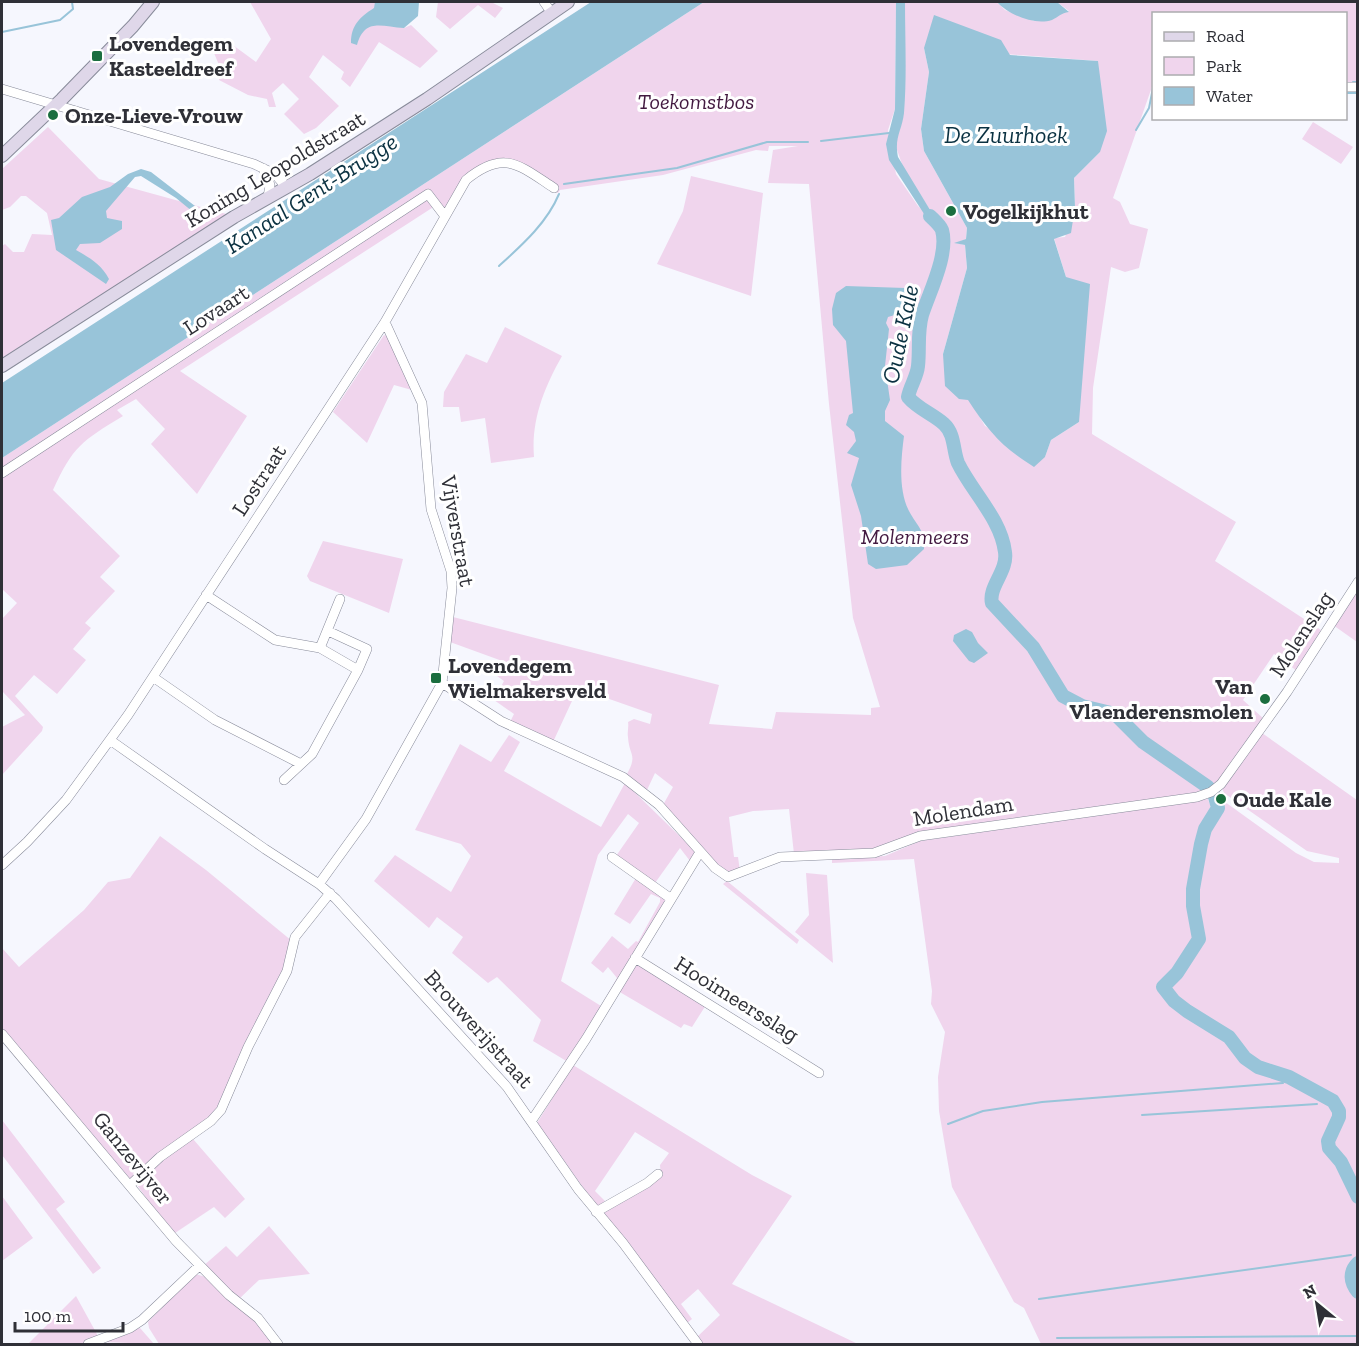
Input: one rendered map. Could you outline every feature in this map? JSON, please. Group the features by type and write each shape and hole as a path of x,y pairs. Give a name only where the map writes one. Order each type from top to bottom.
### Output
{"street":[{"path":"2,156 133,26 153,2"},
{"path":"544,2 551,12"},
{"name":"Koning Leopoldstraat","path":"2,366 427,99 568,2"},
{"path":"2,89 263,168 274,174 286,187"},
{"name":"Lostraat","path":"2,865 66,800 153,677 385,322 466,180 483,167 500,161 516,164 554,188"},
{"path":"263,168 270,185 268,197"},
{"name":"Lovaart","path":"2,472 428,194 444,215"},
{"name":"Vijverstraat","path":"385,322 422,404 431,509 451,571 452,588 442,683"},
{"name":"Molenslag","path":"1211,792 1287,692 1358,582"},
{"path":"206,595 275,640 320,648 358,670"},
{"path":"320,648 340,599"},
{"path":"284,780 312,754 367,650 363,645 328,631"},
{"path":"153,677 215,720 301,764"},
{"path":"319,884 366,819 442,683 501,721 623,777 658,805 700,852 532,1120"},
{"name":"Brouwerijstraat","path":"110,740 330,893 507,1086 596,1212 623,1243 698,1344"},
{"name":"Molendam","path":"700,852 728,877 780,857 874,854 920,836 1211,792"},
{"path":"612,857 670,898"},
{"path":"130,1185 160,1157 212,1121 221,1110 248,1047 287,971 295,938 330,893"},
{"name":"Hooimeersslag","path":"635,958 819,1073"},
{"name":"Ganzevijver","path":"2,1034 199,1266 238,1303 258,1318 278,1344"},
{"path":"596,1212 647,1184 658,1174"},
{"path":"88,1344 130,1328 142,1320 199,1266"}],"green space":[{"path":"250,2 387,2 404,28 411,25 438,51 420,68 379,42 350,87 341,79 344,72 323,55 309,77 339,106 316,128 304,134 284,114 299,99 283,83 272,93 276,107 269,107 267,99 248,95 219,80 219,65 214,53 226,40 256,62 271,39"},
{"path":"438,2 491,2 503,8 495,18 478,5 450,29 436,17"},
{"name":"Toekomstbos","path":"704,2 896,2 895,109 888,130 896,174 918,206 941,227 904,170 895,144 904,110 905,2 997,2 1005,10 1034,21 1069,11 1057,2 1357,2 1357,85 1347,86 1347,12 1152,12 1152,87 1113,198 1120,202 1130,224 1148,229 1139,268 1125,272 1111,267 1093,388 1092,434 1236,522 1215,561 1321,630 1297,671 1274,654 1243,700 1264,719 1214,786 1146,740 1126,722 1124,727 1149,751 1193,779 1204,792 924,833 874,851 794,854 789,809 753,811 729,817 734,857 738,857 740,871 723,873 663,805 673,787 655,773 647,790 627,774 632,762 628,722 634,719 650,724 652,714 578,688 553,742 510,722 514,714 494,700 504,681 497,676 505,662 450,642 453,617 719,685 709,724 772,729 776,712 871,715 871,708 880,707 853,618 829,404 809,184 768,183 773,150 798,146 769,146 768,151 756,150 663,175 560,190 558,193 554,191 557,185 514,161 473,174 444,215 435,206 180,371 247,416 197,494 151,444 165,429 136,399 117,410 123,416 80,446 67,463 53,490 120,556 100,577 115,591 85,623 91,628 73,649 86,660 57,694 34,675 15,696 43,727 42,731 2,775 2,727 25,715 2,691 2,619 17,603 2,589 2,458","holes":["924,48 1098,61 1100,152 1074,178 1075,207 1065,237 1054,238 1066,277 1079,422 1051,440 1045,457 985,426 943,354 967,268 965,245 956,243 966,239 967,228 924,151 921,129 929,72","961,460 1006,541 1007,570 995,601 987,591 1002,568 1000,543 954,463"]},
{"path":"1313,122 1353,147 1341,164 1302,139"},
{"path":"48,127 99,179 230,215 2,361 2,246 5,244 13,252 24,252 32,234 52,235 47,213 26,196 21,196 10,207 2,210 2,169"},
{"path":"691,176 763,193 751,296 657,264 683,211"},
{"path":"505,327 562,356 540,405 535,430 534,457 491,463 485,418 461,422 459,407 443,407 444,392 466,354 487,363"},
{"path":"384,335 387,336 412,390 394,385 367,443 333,412"},
{"path":"323,541 403,559 389,613 310,581 307,576"},
{"path":"1357,587 1357,642 1333,625"},
{"path":"1262,733 1357,800 1357,1344 1041,1344 1024,1308 1014,1302 952,1187 939,1111 938,1077 945,1032 931,1004 932,991 914,859 832,863 832,859 885,856 920,841 1208,799 1212,811 1198,842 1190,888 1190,906 1197,931 1196,937 1193,946 1164,981 1166,985 1191,956 1203,936 1195,905 1195,889 1200,879 1207,831 1219,803 1225,802 1296,853 1314,862 1339,863 1339,858 1307,851 1224,793 1222,788"},
{"path":"509,735 520,742 504,771 601,827 625,783 696,852 690,861 680,848 655,883 616,856 639,823 628,814 598,855 561,981 601,1006 617,978 608,967 603,973 591,963 612,936 628,949 636,941 638,942 660,902 660,898 651,894 630,924 614,914 636,878 666,901 568,1062 533,1041 541,1020 497,977 488,983 452,953 463,937 437,917 429,928 374,881 395,855 451,892 471,856 461,844 415,830 460,744 491,762"},
{"path":"160,836 206,870 292,941 288,964 215,1114 131,1180 2,1031 2,948 19,967 84,910 108,882 130,878"},
{"path":"806,873 827,875 833,963 795,932 809,915"},
{"path":"727,881 799,940 797,944 723,884"},
{"path":"636,965 642,965 706,1005 692,1027 684,1024 681,1028 618,991"},
{"path":"573,1065 752,1175 792,1196 732,1284 858,1344 702,1344 696,1338 720,1315 698,1289 681,1304 692,1319 686,1324 602,1213 661,1177 660,1165 669,1153 635,1132 595,1191 605,1201 597,1207 537,1123"},
{"path":"2,1120 65,1202 56,1209 101,1268 93,1274 2,1155"},
{"path":"193,1139 245,1199 225,1218 214,1207 172,1235 137,1185 169,1155"},
{"path":"2,1196 33,1238 2,1261"},
{"path":"269,1226 310,1274 259,1280 238,1300 202,1267 226,1246 237,1257"},
{"path":"195,1274 206,1277 255,1320 274,1344 159,1344 148,1322"},
{"path":"76,1296 98,1336 85,1344 28,1344"},
{"path":"140,1328 154,1344 103,1342 136,1329"}],"water":[{"path":"375,2 419,2 418,16 404,28 370,27 360,36 357,45 351,43 355,26 374,8"},
{"name":"Kanaal Gent-Brugge","path":"591,2 704,2 2,458 2,383"},
{"path":"896,2 905,2 906,71 903,119 897,144 898,157 941,228 928,220 889,160 886,144 895,109"},
{"path":"997,2 1057,2 1069,12 1052,20 1037,21 1014,15"},
{"name":"De Zuurhoek","path":"934,15 1001,40 1010,55 1098,61 1107,131 1100,152 1074,178 1075,207 1071,233 1054,239 1066,277 1090,284 1079,422 1051,440 1045,457 1034,467 1013,453 997,438 968,400 959,399 945,386 943,354 967,268 965,245 954,243 966,239 967,228 924,151 921,129 929,72 924,48"},
{"path":"141,169 151,172 204,213 206,218 204,221 176,198 141,176 135,177 106,211 107,218 122,221 122,229 100,243 80,244 76,250 99,265 109,279 106,284 56,250 51,220 59,218 82,197 110,187 128,174"},
{"name":"Molenmeers","path":"846,286 905,288 905,314 899,326 896,322 898,314 888,317 886,323 889,329 885,366 890,400 885,411 885,421 904,436 901,464 903,494 909,511 923,536 924,549 907,565 876,569 868,564 861,516 851,485 859,458 847,453 856,441 854,432 846,425 849,415 853,413 846,341 833,325 832,309 836,293"},
{"path":"966,629 972,632 978,643 988,653 974,663 969,661 953,641 954,635"}],"waterway":[{"path":"2,32 60,20 73,9 72,2"},
{"path":"1353,82 1358,82"},
{"path":"1136,130 1149,108 1152,93"},
{"path":"1347,93 1358,93"},
{"path":"821,141 889,133"},
{"path":"564,184 677,168 767,142 808,142"},
{"path":"499,266 541,224 559,194"},
{"name":"Oude Kale","path":"930,216 942,230 943,250 922,315 919,360 908,397 948,428 958,463 998,528 1005,559 993,591 992,603 1033,647 1063,696 1082,706 1115,714 1143,742 1208,787"},
{"name":"Oude Kale","path":"1215,797 1218,808 1205,829 1193,889 1193,906 1199,939 1177,973 1163,987 1174,1001 1187,1011 1229,1037 1245,1058 1258,1067 1289,1077 1333,1101 1339,1111 1339,1117 1328,1141 1329,1148 1341,1162 1358,1197"},
{"path":"948,1124 983,1111 1042,1102 1283,1083"},
{"path":"1142,1115 1317,1104"},
{"path":"1039,1299 1351,1255"},
{"name":"Oude Kale","path":"1358,1263 1353,1270 1352,1277 1353,1285 1358,1292"},
{"path":"1057,1338 1358,1336"}],"place":[{"name":"Lovendegem Kasteeldreef","path":"97,56"},
{"name":"Onze-Lieve-Vrouw","path":"53,115"},
{"name":"Vogelkijkhut","path":"951,211"},
{"name":"Lovendegem Wielmakersveld","path":"436,678"},
{"name":"Van Vlaenderensmolen","path":"1265,699"},
{"name":"Oude Kale","path":"1221,799"}]}
